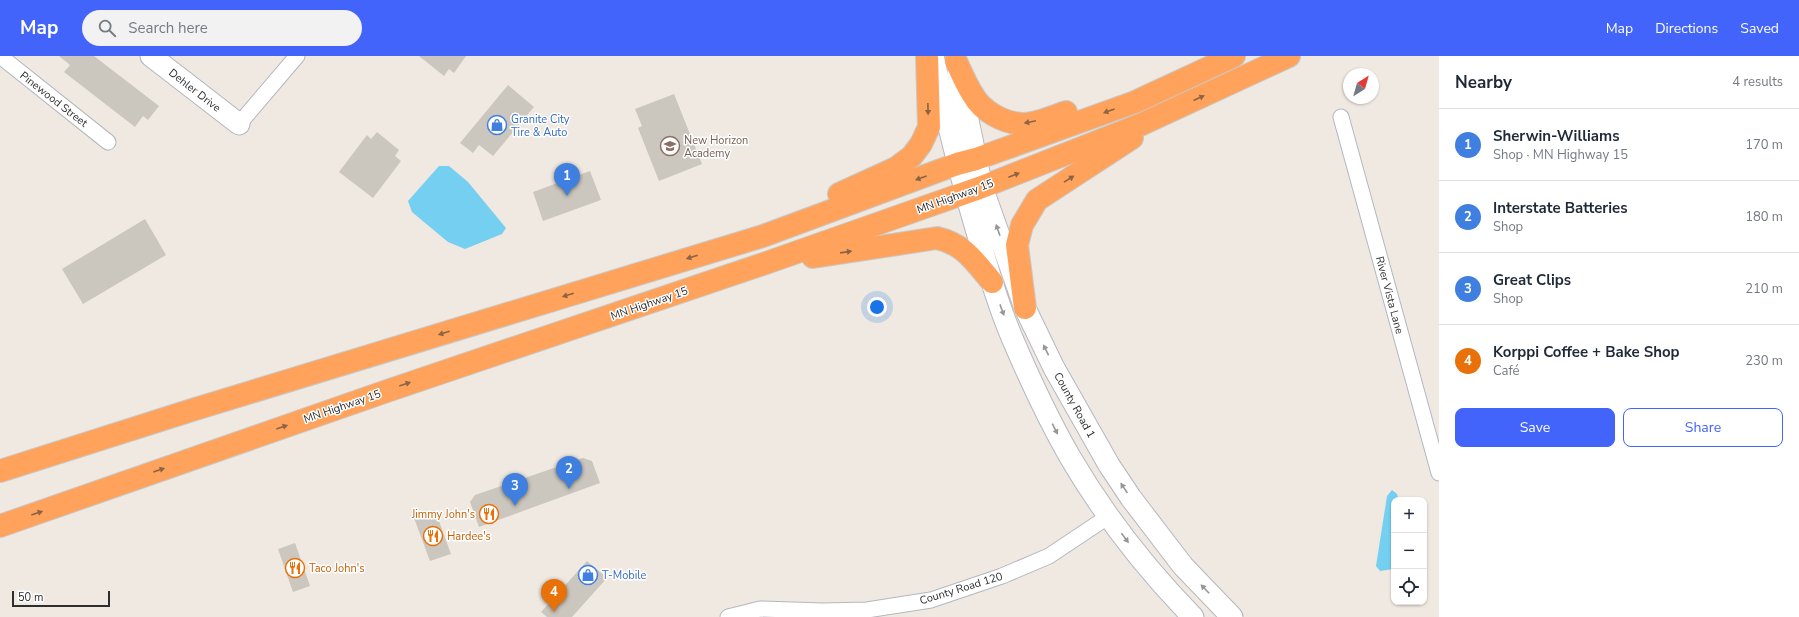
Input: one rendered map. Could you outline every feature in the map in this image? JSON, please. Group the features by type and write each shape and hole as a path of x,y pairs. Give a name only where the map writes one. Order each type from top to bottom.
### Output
{"highway":[{"path":"715,251 896,168 912,156 921,144 929,127 928,56"},
{"path":"0,471 199,408 763,236 1135,102 1234,56"},
{"name":"MN Highway 15","path":"0,526 379,393 766,263 973,190 1142,124 1289,56"},
{"path":"956,59 973,96 986,110 1003,120 1023,124 1052,118 1110,95 1162,89"},
{"path":"1025,308 1017,245 1022,225 1037,200 1124,144 1170,111"},
{"path":"766,263 937,238 951,241 965,251 992,282"}],"street":[{"name":"Pinewood Street","path":"0,56 108,142"},
{"name":"Dehler Drive","path":"151,56 239,124"},
{"path":"239,124 298,56"},
{"path":"934,56 967,162"},
{"path":"956,59 967,162"},
{"name":"River Vista Lane","path":"1341,117 1439,473"},
{"name":"County Road 1","path":"967,162 992,282 1015,346 1041,400 1070,457 1109,516 1145,564 1193,617"},
{"name":"County Road 1","path":"973,190 1025,308 1054,368 1117,478 1158,535 1183,566 1232,617"},
{"name":"County Road 120","path":"728,617 760,609 867,610 931,600 1002,576 1041,560 1109,516"}],"water":[{"path":"439,166 449,166 468,182 506,228 502,234 465,249 448,242 412,212 408,201"},
{"path":"1392,490 1398,497 1391,497 1391,569 1380,571 1376,566 1387,496"}],"building":[{"path":"59,56 94,56 159,106 148,120 143,116 135,127 64,72 70,65"},
{"path":"419,56 466,56 454,73 449,69 444,76"},
{"name":"Granite City Tire & Auto","path":"508,85 534,107 493,156 479,145 473,153 460,143"},
{"name":"New Horizon Academy","path":"674,94 702,164 659,181 638,128 642,126 635,109"},
{"path":"377,132 399,150 395,156 401,161 373,198 339,172 367,135 371,139"},
{"path":"590,171 601,200 543,221 533,192"},
{"path":"145,219 166,255 83,304 62,269"},
{"path":"583,458 592,461 600,483 479,527 470,502 475,495"},
{"name":"Hardee's","path":"435,510 451,554 430,561 414,518"},
{"name":"Taco John's","path":"295,543 310,586 293,592 278,549"},
{"path":"587,561 607,578 572,617 547,617 541,612"}],"place":[{"name":"Granite City Tire & Auto","path":"497,125"},
{"name":"New Horizon Academy","path":"670,146"},
{"name":"Sherwin-Williams","path":"567,196"},
{"name":"Interstate Batteries","path":"569,489"},
{"name":"Great Clips","path":"515,506"},
{"name":"Jimmy John's","path":"489,514"},
{"name":"Hardee's","path":"433,536"},
{"name":"Taco John's","path":"295,568"},
{"name":"T-Mobile","path":"588,575"},
{"name":"Korppi Coffee + Bake Shop","path":"554,612"}]}
